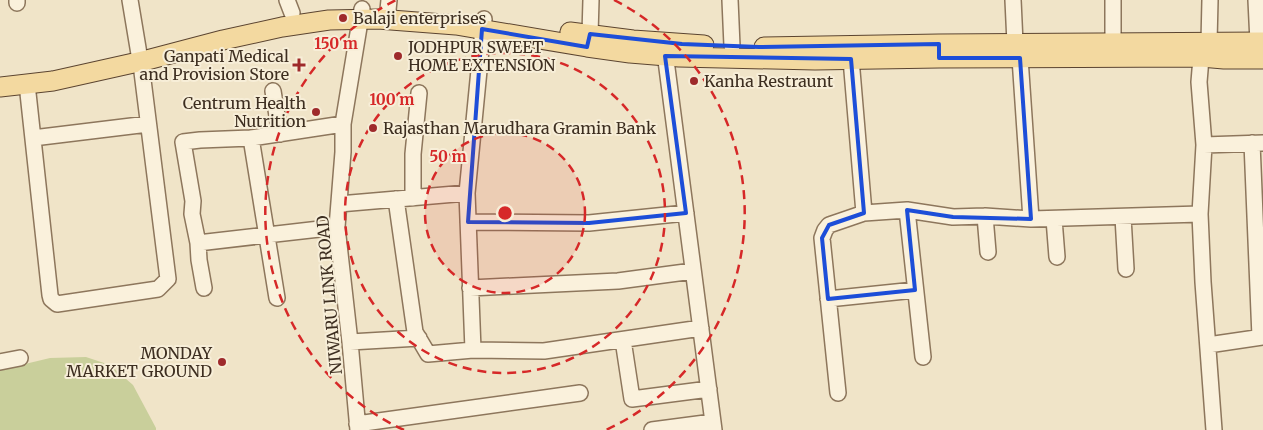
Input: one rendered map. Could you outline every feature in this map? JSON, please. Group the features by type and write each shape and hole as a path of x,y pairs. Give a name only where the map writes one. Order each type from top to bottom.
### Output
{"main road":[{"path":"0,87 52,81 289,6 361,14"},
{"path":"0,75 139,55 282,27 388,10 414,10 483,24 588,41 633,40 665,49 805,60 851,59 939,51"},
{"path":"1018,50 1113,43 1204,47"},
{"path":"665,49 732,46 939,51 1261,47"}],"street":[{"path":"27,84 51,299 57,304 158,289 168,279 130,0"},
{"path":"588,41 591,0"},
{"path":"730,0 732,46"},
{"path":"1013,0 1031,219"},
{"path":"1113,0 1113,43"},
{"path":"1210,0 1199,82 1204,145 1200,214 1214,430"},
{"path":"1256,0 1261,47"},
{"name":"NIWARU LINK ROAD","path":"358,427 338,227 343,124 361,14"},
{"path":"472,350 467,193 483,24"},
{"path":"652,430 713,426 665,49"},
{"path":"851,59 864,213"},
{"path":"273,91 280,134"},
{"path":"413,198 413,154 418,93"},
{"path":"33,138 148,124"},
{"path":"204,288 183,142 251,138 343,124"},
{"path":"251,138 277,298"},
{"path":"1204,145 1258,143 1262,337 1208,345"},
{"path":"339,204 467,193"},
{"path":"396,199 415,332 428,354 472,350 544,351 701,328"},
{"path":"838,393 822,238 824,230 829,225 864,213 907,210 953,217 985,216 1031,219 1200,214"},
{"path":"907,210 923,357"},
{"path":"468,222 588,223 686,213"},
{"path":"985,216 988,252"},
{"path":"1123,216 1126,269"},
{"path":"1054,219 1057,257"},
{"path":"198,243 338,227"},
{"path":"470,288 618,281 693,272"},
{"path":"828,299 916,290"},
{"path":"350,342 419,338"},
{"path":"623,340 632,399 709,389"},
{"path":"0,362 20,358"},
{"path":"358,427 580,393"}],"highlighted area":[{"path":"482,29 587,47 590,34 682,44 759,47 939,44 939,58 1020,58 1031,219 953,217 907,210 915,290 828,299 822,238 829,225 864,213 851,59 665,56 686,213 589,223 468,222"}],"green space":[{"path":"86,357 110,365 133,385 156,430 0,430 0,370 50,358"}],"place":[{"name":"Balaji enterprises","path":"343,18"},
{"name":"JODHPUR SWEET HOME EXTENSION","path":"398,56"},
{"name":"Ganpati Medical and Provision Store","path":"299,65"},
{"name":"Kanha Restraunt","path":"694,81"},
{"name":"Centrum Health Nutrition","path":"316,112"},
{"name":"Rajasthan Marudhara Gramin Bank","path":"373,128"},
{"name":"MONDAY MARKET GROUND","path":"222,362"}]}
